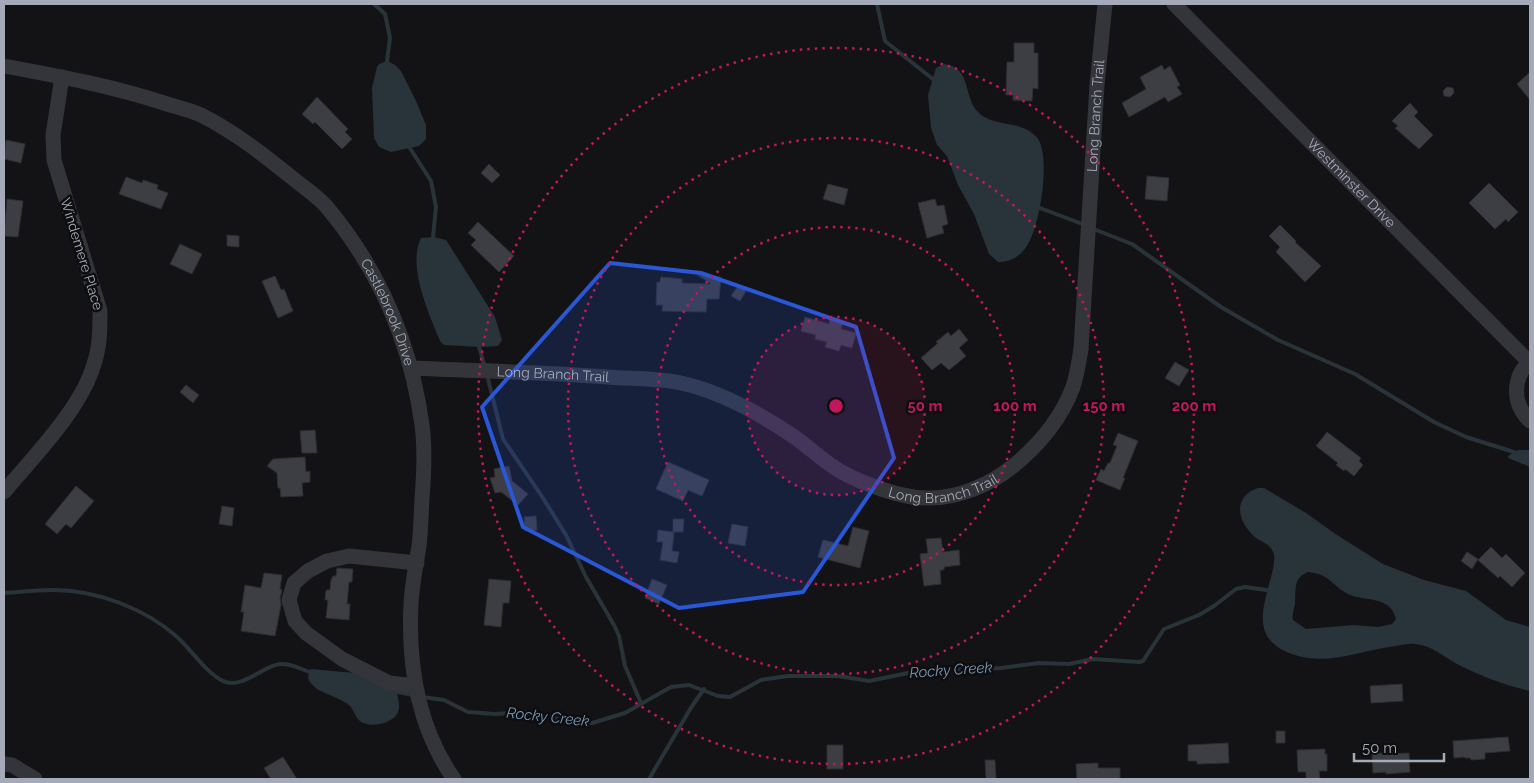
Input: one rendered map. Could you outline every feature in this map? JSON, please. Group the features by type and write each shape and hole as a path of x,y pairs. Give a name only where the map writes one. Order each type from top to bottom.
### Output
{"street":[{"name":"Long Branch Trail","path":"412,368 591,376 680,383 717,394 752,411 793,436 840,471 869,484 901,494 929,498 965,493 998,478 1028,454 1048,430 1064,407 1074,385 1081,349 1096,94 1105,4"},
{"name":"Westminster Drive","path":"1174,4 1529,362 1520,374 1516,387 1517,402 1523,414 1530,421"},
{"name":"Castlebrook Drive","path":"4,66 138,94 200,114 238,137 325,204 376,277 395,319 412,368 422,427 423,486 411,602 415,683 419,704 428,730 444,766 454,779"},
{"name":"Windemere Place","path":"4,492 64,419 82,392 94,365 100,337 100,311 54,160 53,134 62,77"},
{"path":"415,683 406,685 388,683 342,659 306,633 295,621 289,600 294,583 308,571 327,561 349,556 416,563"},
{"path":"4,764 12,766 35,779"}],"highlighted area":[{"path":"610,263 701,273 856,327 894,458 803,592 679,608 523,527 482,407"}],"shaded area":[{"path":"387,61 401,71 426,125 426,139 419,146 391,152 379,147 374,138 372,88 377,67 379,64"},
{"path":"944,64 959,71 966,84 970,99 979,113 993,121 1025,129 1038,139 1042,148 1044,178 1035,228 1024,250 1009,260 998,262 989,254 974,214 958,185 947,156 937,145 931,128 928,95 936,68"},
{"path":"433,237 446,240 495,317 502,340 498,346 444,345 440,341 425,304 418,276 417,262 417,249 421,238"},
{"path":"1518,450 1530,450 1530,467 1508,458 1508,456"},
{"path":"1258,488 1264,488 1306,513 1383,564 1424,580 1466,591 1506,620 1530,627 1530,691 1476,673 1433,649 1421,645 1405,644 1318,659 1305,658 1277,647 1268,638 1263,624 1265,601 1273,568 1273,552 1268,545 1250,532 1242,518 1241,504 1249,492","holes":["1308,572 1326,577 1348,594 1383,603 1393,611 1396,619 1392,624 1378,627 1353,625 1306,629 1293,620 1296,585 1303,575"]},
{"path":"311,669 355,673 396,688 399,710 396,716 387,722 375,725 360,721 349,705 319,690 311,683 308,678"}],"building":[{"path":"1014,43 1034,43 1034,53 1038,53 1038,89 1033,88 1032,101 1013,100 1013,95 1006,95 1007,62 1014,62"},
{"path":"1162,65 1164,70 1170,66 1180,85 1177,87 1182,94 1168,102 1165,97 1129,117 1122,103 1146,89 1140,77"},
{"path":"1530,72 1530,100 1517,84"},
{"path":"1447,87 1453,88 1454,93 1450,97 1444,96 1443,91"},
{"path":"317,97 348,129 345,132 352,139 342,149 315,122 313,124 302,114"},
{"path":"1410,103 1418,112 1414,116 1433,135 1419,149 1395,128 1398,126 1392,121"},
{"path":"6,140 25,144 21,163 4,159"},
{"path":"489,164 500,175 492,183 481,173"},
{"path":"1147,176 1169,178 1167,201 1145,199"},
{"path":"126,177 142,183 143,180 158,185 157,189 168,193 161,209 119,194"},
{"path":"1489,183 1518,212 1508,222 1506,219 1495,229 1469,203"},
{"path":"828,184 848,189 844,205 823,199"},
{"path":"7,199 23,201 18,237 4,236"},
{"path":"935,199 937,206 944,205 948,224 942,226 944,233 927,238 918,203"},
{"path":"478,222 514,256 499,272 471,245 476,240 468,233"},
{"path":"1280,225 1321,266 1305,282 1276,252 1280,247 1269,236"},
{"path":"227,235 239,236 239,247 227,246"},
{"path":"180,244 202,254 192,274 170,264"},
{"path":"697,275 721,277 719,299 707,299 706,312 662,311 663,305 656,305 657,282 660,282 661,277 682,279 682,283 710,284"},
{"path":"275,276 281,290 284,289 293,311 278,318 262,281"},
{"path":"738,286 746,291 740,301 731,296"},
{"path":"805,317 829,324 830,318 843,322 841,329 856,333 852,348 841,345 839,351 825,347 827,342 815,339 816,335 801,331"},
{"path":"959,329 968,340 959,348 966,356 949,370 941,363 932,370 921,358 948,332 951,336"},
{"path":"1175,362 1189,370 1179,386 1165,378"},
{"path":"186,385 199,395 193,403 180,392"},
{"path":"315,430 317,453 302,453 300,431"},
{"path":"1327,432 1361,458 1359,461 1363,465 1354,476 1336,465 1338,463 1316,446"},
{"path":"1118,433 1138,441 1120,490 1096,480 1101,469 1104,471 1108,463 1110,463 1117,446 1113,445"},
{"path":"305,457 306,472 310,471 310,482 302,483 303,496 281,497 277,473 267,466 273,459"},
{"path":"668,462 709,480 702,496 688,490 683,501 656,489"},
{"path":"509,466 512,481 528,494 518,505 501,492 495,493 490,478 495,477 494,469"},
{"path":"76,486 94,501 71,528 66,524 57,534 45,524"},
{"path":"222,506 234,508 232,526 219,524"},
{"path":"536,516 537,530 525,531 524,517"},
{"path":"673,519 684,519 683,532 674,532 672,551 679,552 677,563 660,560 663,542 657,542 658,530 673,532"},
{"path":"732,524 748,527 745,546 728,543"},
{"path":"853,527 869,531 860,568 818,557 823,540 848,546"},
{"path":"941,538 943,552 959,550 960,565 944,567 944,570 940,570 941,584 924,586 920,554 928,553 926,539"},
{"path":"1491,547 1502,558 1506,554 1525,573 1512,587 1500,576 1498,578 1478,560"},
{"path":"1467,552 1478,559 1472,569 1461,561"},
{"path":"337,568 353,569 352,582 349,582 347,604 350,604 349,620 326,618 328,600 325,600 326,590 330,590 331,580 333,576 336,576"},
{"path":"264,573 282,575 280,589 282,590 281,605 275,636 241,631 244,612 241,612 245,585 261,588"},
{"path":"489,579 511,581 509,603 503,603 501,627 484,625"},
{"path":"652,579 667,585 659,604 645,598"},
{"path":"1402,684 1403,701 1371,703 1370,686"},
{"path":"1276,731 1285,731 1285,743 1276,743"},
{"path":"1508,737 1510,751 1485,753 1485,759 1454,758 1453,741"},
{"path":"1228,743 1229,763 1197,764 1197,761 1188,761 1188,745"},
{"path":"827,745 843,745 843,769 827,769"},
{"path":"1325,749 1325,755 1327,754 1327,771 1319,771 1320,779 1306,779 1306,772 1298,772 1297,750"},
{"path":"1409,753 1410,772 1373,773 1372,754"},
{"path":"283,757 297,779 271,779 264,768"},
{"path":"985,760 995,760 996,779 986,779"},
{"path":"1098,763 1098,768 1120,768 1120,779 1077,779 1076,764"}],"waterway":[{"path":"374,4 385,14 390,38 388,65"},
{"path":"877,4 885,41 934,80"},
{"path":"408,145 431,181 436,207 433,237 435,240"},
{"path":"1040,208 1085,225"},
{"path":"1091,228 1132,244 1221,307 1278,340 1355,374 1434,422 1466,437 1514,452"},
{"path":"478,343 485,368"},
{"path":"487,375 503,439 566,535 586,577 614,625 619,636 625,666 641,703"},
{"name":"Rocky Creek","path":"422,697 444,700 468,712 495,714 528,712 575,723 592,723 625,713 671,687 689,685 718,696 730,697 761,680 788,676 838,676 869,681 918,671 1001,668 1039,663 1069,664 1093,659 1139,662 1143,661 1164,629 1199,615 1236,589 1245,587 1266,590"},
{"name":"Rocky Creek","path":"4,593 47,590 69,591 86,593 119,602 163,626 182,641 205,667 223,681 230,683 245,680 280,664 313,673"},
{"path":"649,779 704,689"},
{"name":"Rocky Creek","path":"393,691 413,695"}]}
